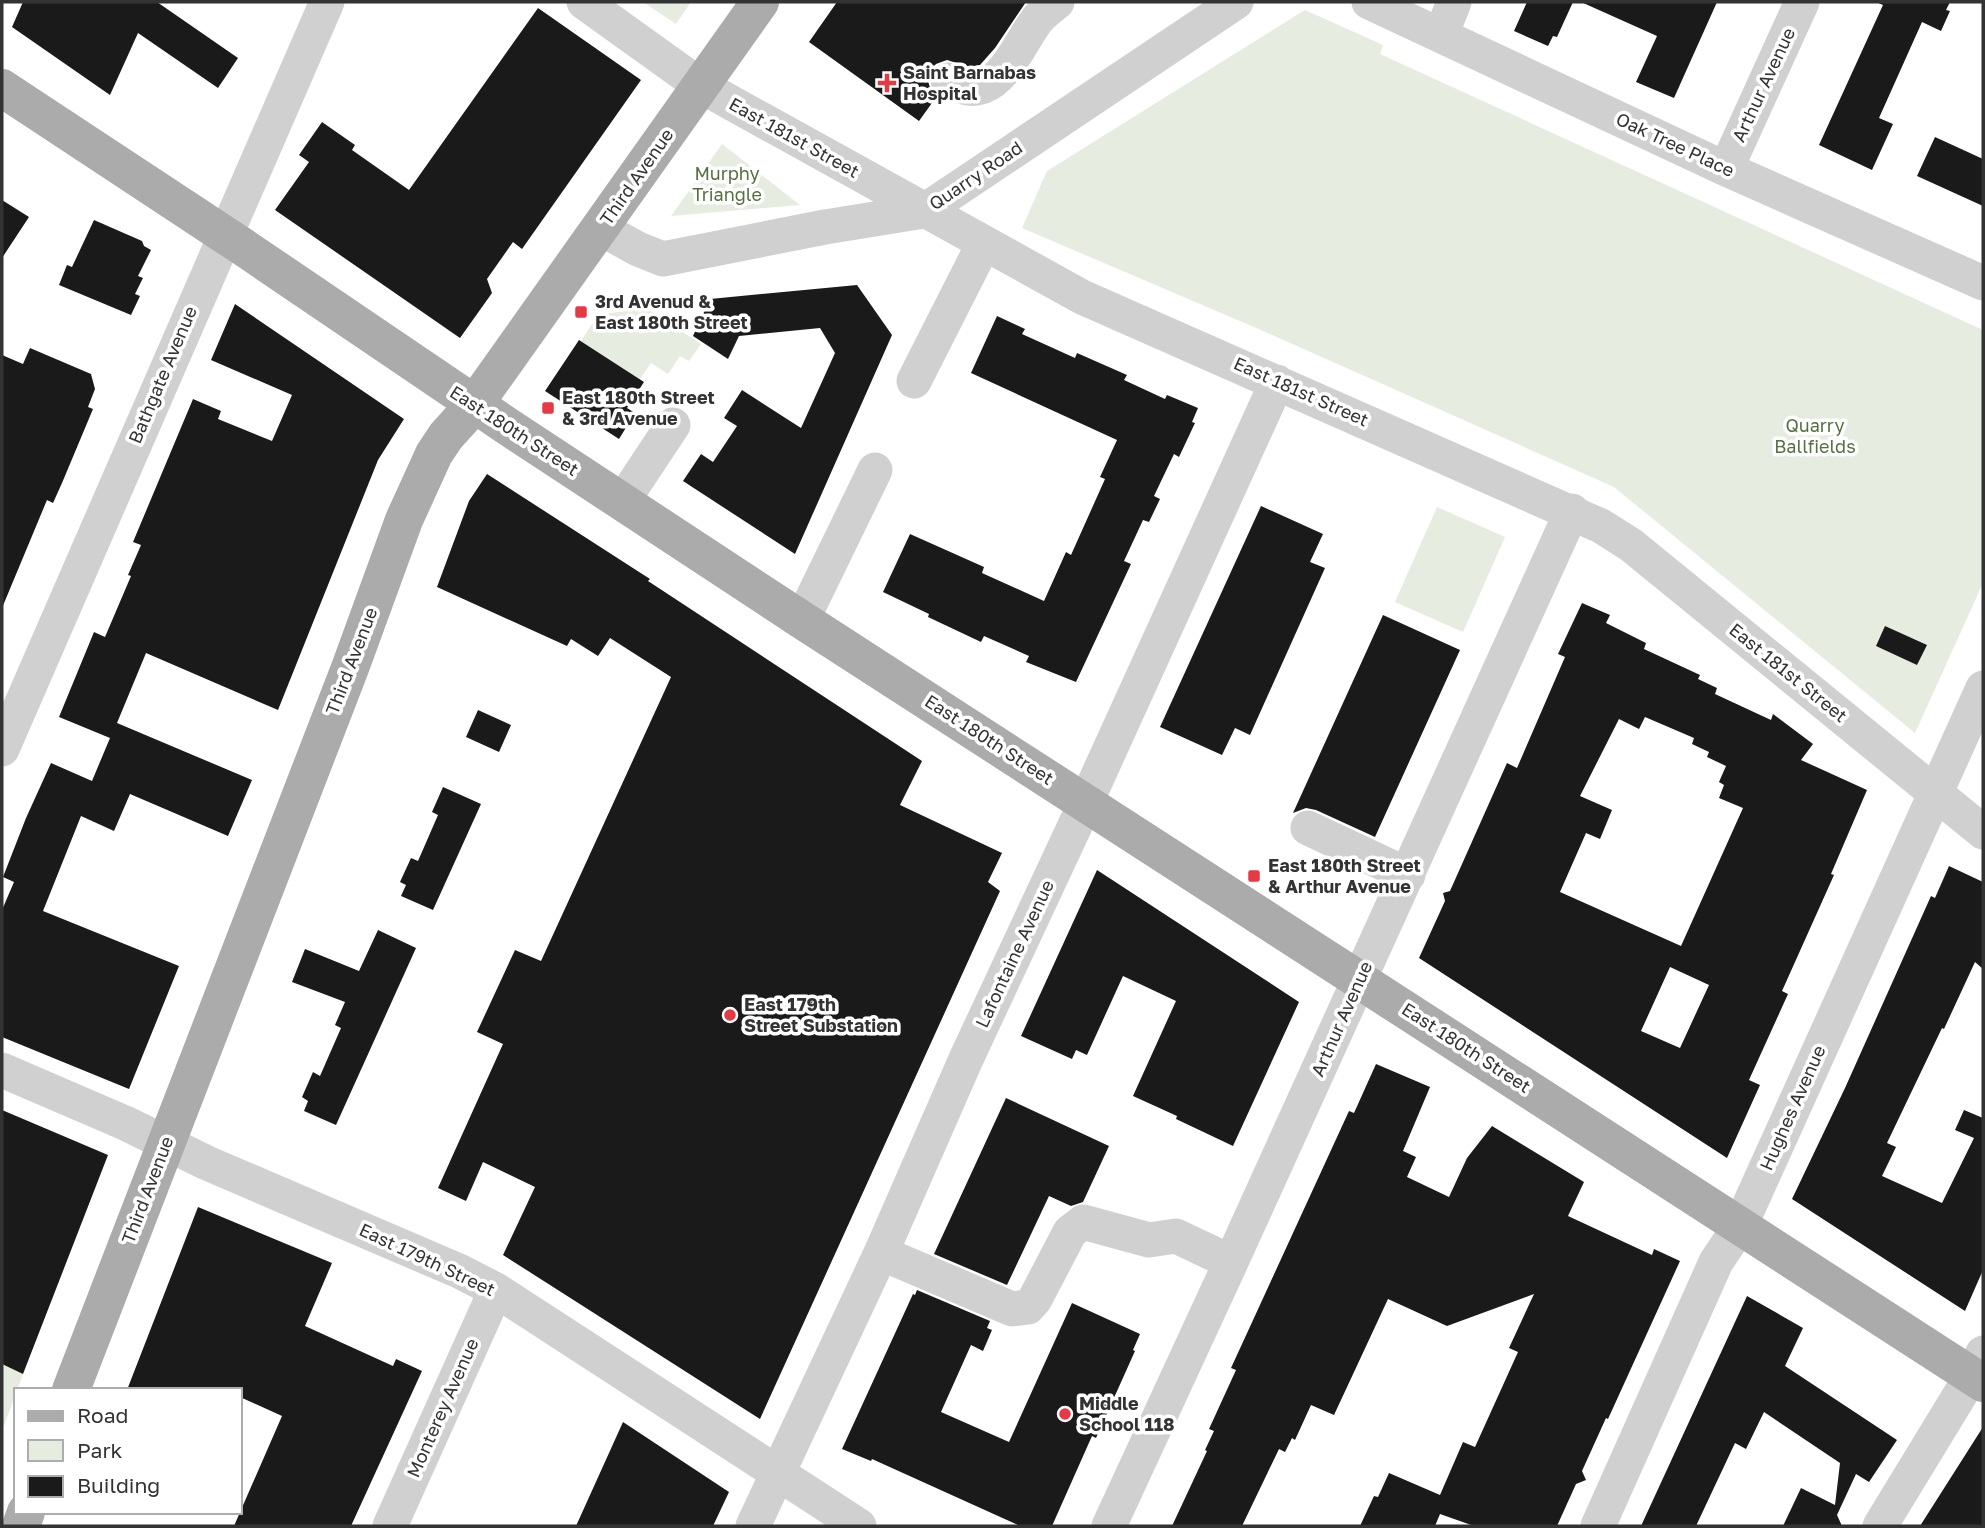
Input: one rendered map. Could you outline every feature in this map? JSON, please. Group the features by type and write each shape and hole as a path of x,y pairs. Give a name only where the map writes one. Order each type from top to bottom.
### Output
{"main road":[{"name":"Third Avenue","path":"72,1388 350,668 404,520 434,454 474,405 760,2"},
{"name":"East 180th Street","path":"2,88 224,234 474,405 802,620 1740,1226 1980,1370"}],"street":[{"name":"Bathgate Avenue","path":"2,749 327,2"},
{"name":"East 181st Street","path":"583,2 701,86 1082,297 1601,526 1631,545 1983,832"},
{"path":"948,80 960,88 980,87 1000,78 1038,17 1058,2"},
{"name":"Oak Tree Place","path":"1369,2 1726,169 1983,283"},
{"path":"1441,35 1454,2"},
{"name":"Arthur Avenue","path":"1726,169 1802,2"},
{"name":"Quarry Road","path":"600,228 663,259 825,227 924,211 1222,6"},
{"path":"914,381 984,243"},
{"name":"Lafontaine Avenue","path":"753,1526 881,1253 966,1059 1277,382"},
{"path":"622,502 673,425"},
{"path":"802,620 875,470"},
{"name":"Arthur Avenue","path":"1109,1526 1572,511"},
{"name":"Hughes Avenue","path":"1598,1526 1716,1262 1740,1226 1983,688"},
{"path":"1308,828 1408,875"},
{"name":"East 179th Street","path":"2,1070 207,1163 459,1271 496,1290 859,1526"},
{"path":"881,1253 1012,1309 1028,1307 1035,1299 1070,1232 1083,1222 1149,1240 1176,1236 1231,1262"},
{"name":"Monterey Avenue","path":"390,1526 496,1290"},
{"path":"1880,1526 1980,1370"}],"green space":[{"path":"643,2 691,2 676,24"},
{"name":"Quarry Ballfields","path":"1305,10 1383,45 1380,54 1983,330 1983,583 1915,733 1614,487 1261,330 1022,228 1047,171"},
{"name":"Murphy Triangle","path":"722,144 800,205 671,216"},
{"path":"646,308 701,344 689,361 680,356 668,374 651,363 640,379 581,341 598,315"},
{"path":"1437,507 1505,537 1463,632 1395,602"},
{"path":"2,1364 23,1374 18,1388 14,1388 14,1398 2,1431"}],"building":[{"path":"23,2 157,2 238,58 218,88 138,33 110,95 12,27"},
{"path":"837,2 1026,2 980,65 969,67 947,60 936,64 929,72 928,81 931,91 937,96 919,121 809,42"},
{"path":"1527,2 1573,2 1557,37 1553,36 1548,46 1514,31"},
{"path":"1581,2 1717,2 1674,98 1636,82 1657,36"},
{"path":"1876,2 1950,2 1946,10 1950,11 1941,31 1922,22 1879,118 1893,124 1872,170 1819,145 1883,5"},
{"path":"538,8 641,80 522,249 513,242 487,279 492,293 460,338 275,210 309,162 299,155 322,122 355,145 352,150 409,190"},
{"path":"1935,137 1983,159 1983,206 1917,176"},
{"path":"2,200 29,217 2,258"},
{"path":"94,220 142,241 144,246 151,250 138,276 143,278 135,294 140,296 131,315 59,285 67,265 72,267"},
{"path":"857,285 892,335 795,554 683,481 701,454 713,462 737,426 724,418 742,390 801,428 835,353 820,328 739,336 728,359 693,336 710,299"},
{"path":"235,304 404,419 378,460 278,710 146,653 117,723 252,780 228,836 130,794 114,831 81,816 43,911 179,966 129,1089 2,1037 2,910 14,882 3,877 51,763 92,781 110,738 59,717 94,632 105,637 131,576 128,575 141,545 133,542 193,399 221,411 218,419 272,441 292,395 211,360"},
{"path":"997,316 1025,329 1022,334 1075,358 1077,353 1127,375 1124,380 1165,399 1167,395 1198,408 1192,422 1195,423 1179,457 1174,454 1154,496 1160,499 1149,522 1143,520 1124,561 1131,564 1076,682 1026,662 1029,656 984,636 981,642 883,592 910,534 984,567 982,573 1044,601 1066,552 1071,555 1105,479 1100,477 1117,440 971,373"},
{"path":"579,340 644,382 627,408 635,413 619,439 545,391"},
{"path":"30,348 91,374 95,389 88,407 93,409 53,503 47,500 2,608 2,355 23,364"},
{"name":"East 179th Street Substation","path":"487,474 650,579 648,581 922,761 900,805 1002,853 988,882 1000,891 760,1419 503,1255 535,1187 483,1162 466,1201 438,1188 503,1044 477,1032 515,950 541,961 671,677 610,638 598,656 571,639 567,646 437,587 469,501"},
{"path":"1261,506 1323,534 1310,562 1325,568 1250,735 1235,728 1222,755 1160,727"},
{"path":"1582,603 1610,615 1606,623 1646,643 1644,649 1700,675 1698,679 1717,688 1715,694 1771,720 1773,714 1813,744 1801,760 1867,790 1831,874 1834,875 1782,991 1788,994 1749,1080 1760,1085 1727,1158 1419,958 1445,901 1443,893 1450,891 1507,763 1517,768 1565,657 1558,654","holes":["1645,717 1694,738 1692,744 1709,752 1707,757 1726,766 1719,782 1724,785 1719,798 1743,808 1681,946 1560,892 1586,833 1600,839 1612,810 1580,796 1619,719 1639,729","1670,967 1709,985 1680,1048 1641,1031"]},
{"path":"1383,615 1460,650 1375,837 1316,810 1306,808 1293,813"},
{"path":"1885,626 1927,645 1917,665 1876,646"},
{"path":"478,710 511,725 499,752 466,737"},
{"path":"443,787 481,804 433,910 401,896 406,885 400,882 411,858 418,861 438,815 432,812"},
{"path":"1949,866 1983,882 1983,969 1975,962 1944,1029 1942,1028 1887,1143 1896,1147 1882,1176 1942,1203 1974,1138 1955,1130 1964,1110 1983,1118 1983,1270 1965,1311 1792,1199 1931,896 1935,898"},
{"path":"1097,870 1299,1002 1233,1146 1133,1096 1176,1001 1123,976 1087,1055 1076,1050 1072,1059 1021,1036"},
{"path":"378,930 416,948 336,1125 304,1111 308,1101 302,1097 313,1072 320,1076 341,1028 335,1025 345,1002 292,982 305,949 359,971"},
{"path":"1376,1064 1430,1087 1403,1151 1416,1157 1407,1177 1449,1197 1467,1158 1492,1126 1584,1182 1568,1216 1652,1255 1654,1249 1680,1261 1582,1471 1586,1480 1576,1484 1557,1526 1474,1526 1440,1514 1435,1526 1360,1526 1374,1496 1378,1497 1389,1473 1440,1495 1463,1442 1475,1447 1518,1352 1509,1348 1534,1294 1447,1326 1388,1299 1334,1415 1311,1405 1295,1440 1292,1438 1285,1452 1279,1449 1242,1526 1172,1526 1207,1451 1205,1450 1214,1431 1209,1429 1236,1370 1231,1368 1349,1111 1354,1113"},
{"path":"1006,1098 1109,1146 1083,1202 1071,1206 1049,1196 1007,1285 934,1254"},
{"path":"2,1110 108,1155 23,1374 2,1364"},
{"path":"198,1207 332,1263 305,1326 393,1366 396,1359 422,1371 351,1526 234,1526 239,1514 242,1514 242,1508 282,1416 242,1398 242,1388 128,1388"},
{"name":"Middle School 118","path":"917,1290 990,1321 987,1328 992,1330 983,1351 971,1345 941,1412 1009,1442 1072,1303 1140,1334 1096,1438 1092,1436 1052,1526 1020,1526 872,1459 871,1461 842,1449"},
{"path":"1747,1296 1803,1328 1785,1366 1897,1440 1869,1482 1856,1474 1837,1515 1842,1526 1783,1526 1801,1488 1835,1505 1840,1463 1764,1412 1746,1449 1735,1443 1696,1526 1641,1526"},
{"path":"623,1422 729,1492 713,1526 576,1526"},
{"path":"1983,1427 1983,1526 1920,1526"}],"place":[{"name":"Saint Barnabas Hospital","path":"887,83"},
{"name":"3rd Avenud & East 180th Street","path":"581,312"},
{"name":"East 180th Street & 3rd Avenue","path":"548,408"},
{"name":"East 180th Street & Arthur Avenue","path":"1254,876"},
{"name":"East 179th Street Substation","path":"730,1015"},
{"name":"Middle School 118","path":"1065,1414"}]}
